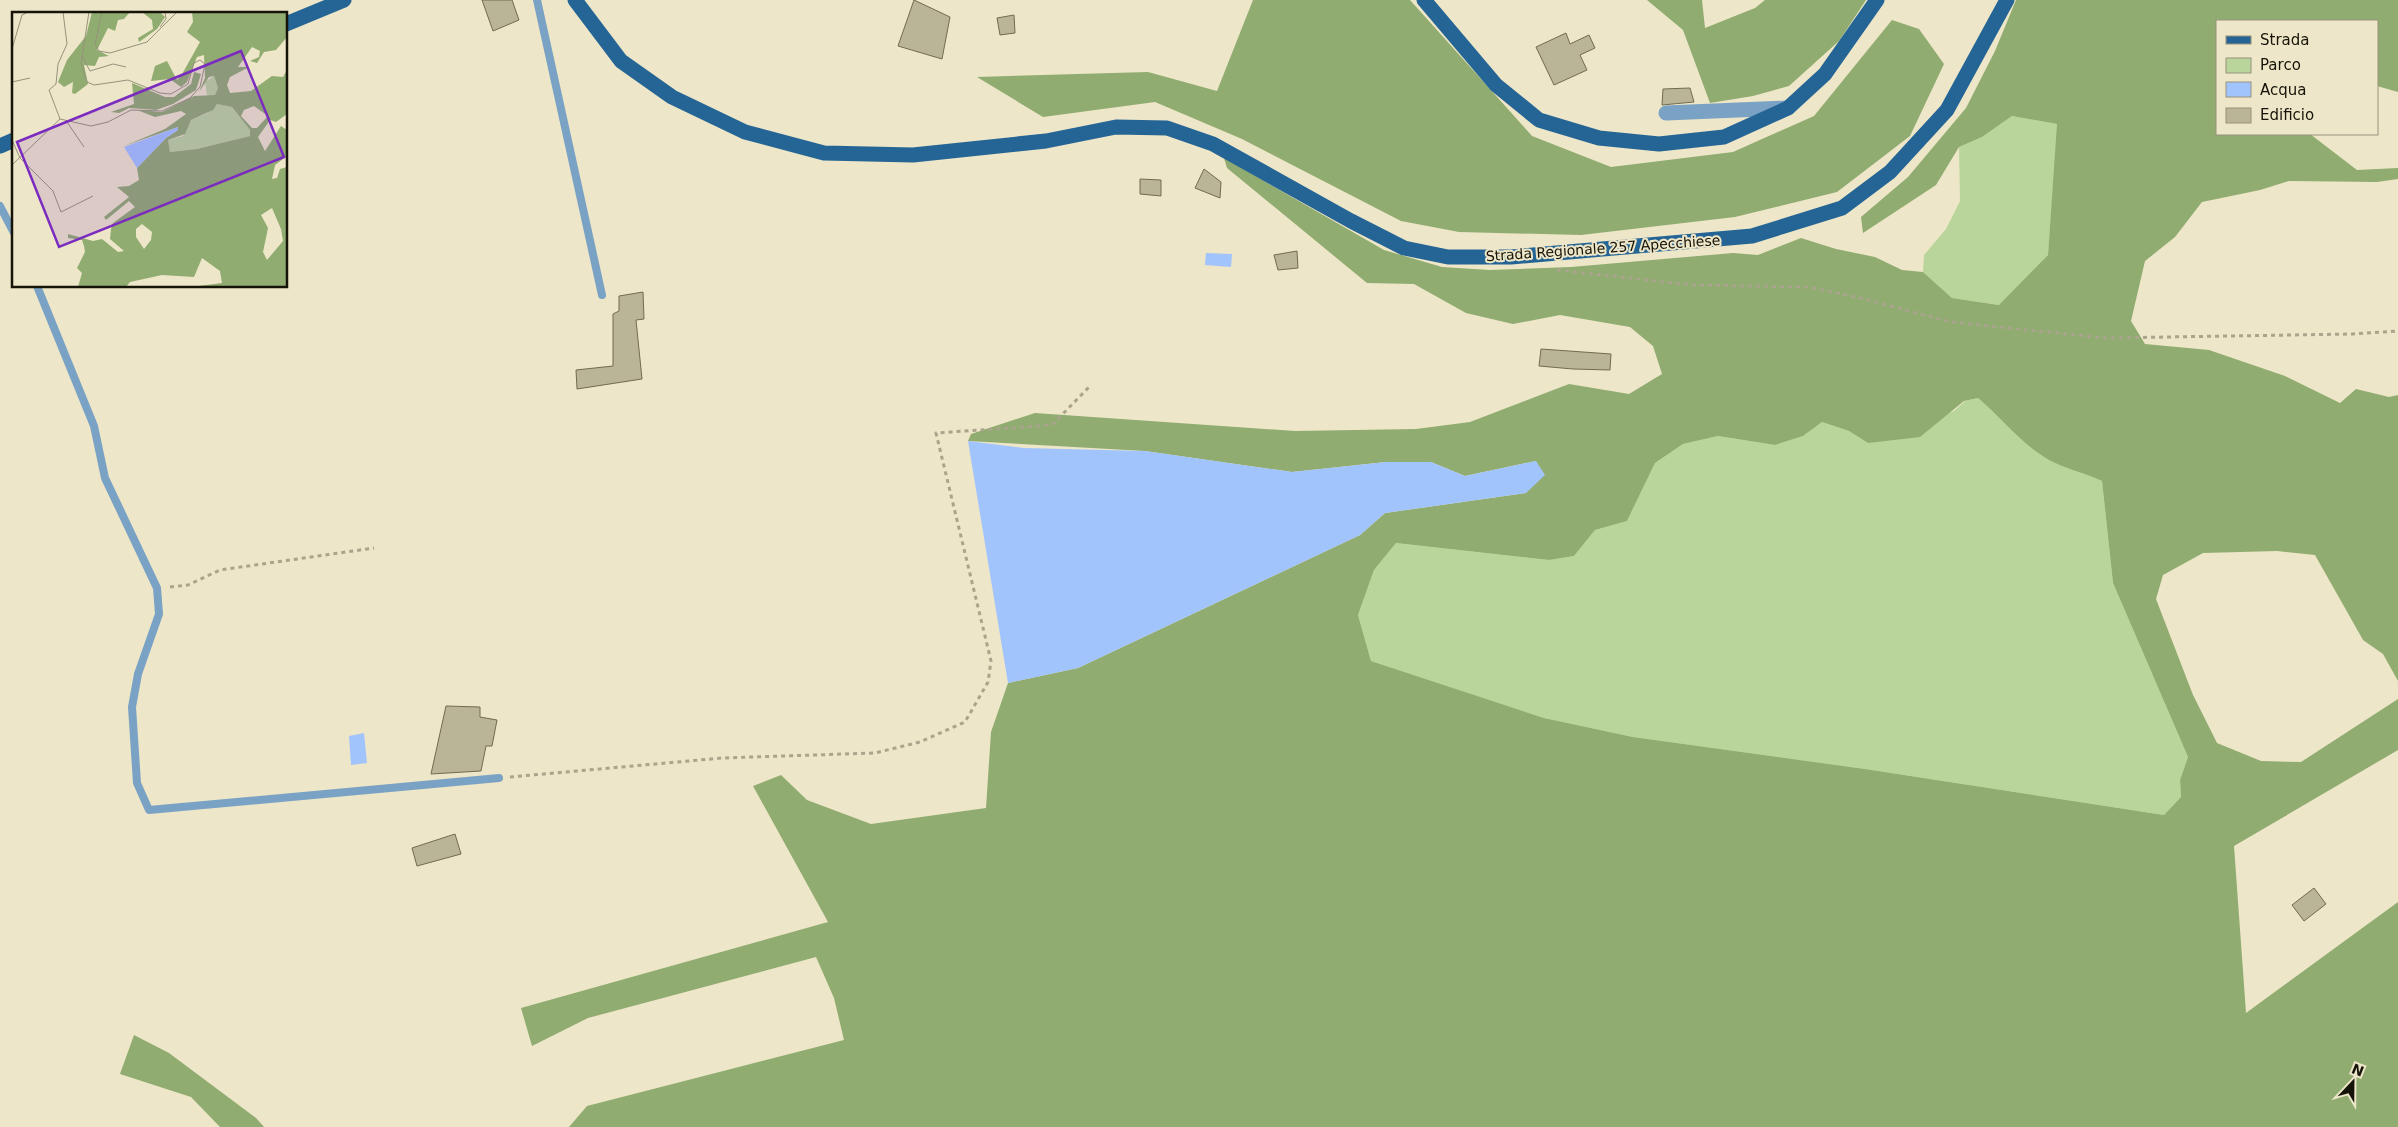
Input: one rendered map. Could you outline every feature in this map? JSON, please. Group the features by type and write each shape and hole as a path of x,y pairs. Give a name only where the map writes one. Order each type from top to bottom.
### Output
{"main road":[{"path":"288,23 344,0"},
{"name":"Strada Regionale 257 Apecchiese","path":"575,0 622,61 672,97 744,132 824,153 913,155 1046,141 1116,127 1166,128 1213,144 1351,221 1404,248 1448,257 1511,258 1752,236 1842,208 1890,172 1947,110 2007,0"},
{"path":"1424,0 1496,85 1539,120 1599,138 1659,144 1724,137 1788,108 1825,74 1877,0"},
{"path":"0,146 12,141"}],"street":[{"path":"1666,113 1788,108"}],"lane":[{"path":"537,0 602,295"},
{"path":"0,206 12,229"},
{"path":"38,288 94,426 105,478 157,588 159,614 138,674 132,707 137,783 149,810 499,778"}],"path":[{"path":"1552,269 1692,286 1808,287 1852,296 1951,322 2105,338 2353,334 2398,331"},
{"path":"499,778 722,758 875,753 920,742 965,722 988,682 991,661 936,433 1052,425 1090,386"},
{"path":"157,588 188,585 220,570 374,548"}],"green space":[{"path":"1253,0 1410,0 1532,136 1611,167 1733,152 1814,116 1892,20 1919,29 1944,64 1910,136 1837,192 1735,217 1581,235 1459,232 1401,221 1242,139 1155,102 1043,117 977,77 1148,72 1217,91"},
{"path":"1647,0 1702,0 1705,28 1755,8 1765,0 1866,0 1839,41 1789,86 1753,96 1710,103 1683,30"},
{"path":"2016,0 2398,0 2398,92 2378,86 2378,20 2216,20 2216,135 2311,135 2357,170 2398,168 2398,179 2377,182 2289,181 2260,190 2202,202 2175,237 2145,261 2131,321 2145,344 2209,350 2285,376 2340,403 2356,389 2389,397 2398,395 2398,681 2383,654 2363,640 2315,555 2277,551 2203,553 2163,575 2156,599 2193,695 2217,743 2261,761 2301,762 2398,699 2398,750 2234,846 2246,1013 2398,902 2398,1127 569,1127 587,1106 844,1040 834,998 816,957 588,1018 532,1046 521,1008 828,922 753,786 781,775 807,800 871,824 986,808 991,732 1008,683 1078,668 1360,535 1385,513 1526,493 1536,461 1465,476 1431,462 1386,462 1292,472 1145,451 968,441 971,434 1035,413 1295,431 1416,429 1470,422 1569,384 1629,394 1662,374 1653,346 1630,327 1560,315 1513,324 1466,313 1414,284 1367,283 1227,168 1224,158 1384,250 1442,267 1490,270 1571,267 1733,253 1758,255 1801,238 1836,249 1875,257 1902,270 1923,272 1952,298 1999,305 2048,255 2057,124 2012,116 1982,137 1959,147 1936,185 1863,233 1861,217 1908,177 1966,108 1995,51","holes":["1978,398 2024,442 2055,463 2102,481 2113,583 2188,757 2180,780 2181,797 2164,815 1865,769 1633,737 1544,718 1371,661 1358,615 1374,570 1396,543 1549,560 1574,556 1595,530 1627,521 1655,463 1683,444 1718,436 1775,445 1803,436 1822,422 1849,431 1868,443 1920,437 1964,401"]},
{"path":"2012,116 2058,124 2048,255 2000,305 1952,298 1923,272 1924,255 1946,229 1960,201 1959,147 1982,137"},
{"path":"1978,398 2024,442 2044,457 2102,481 2113,583 2188,757 2180,780 2181,797 2164,815 1865,769 1633,737 1544,718 1371,661 1358,615 1374,570 1396,543 1549,560 1574,556 1595,530 1627,521 1655,463 1683,444 1718,436 1775,445 1803,436 1822,422 1849,431 1868,443 1954,411 1965,401"},
{"path":"134,1035 169,1053 256,1118 264,1127 220,1127 191,1097 120,1074"}],"water":[{"path":"1206,253 1232,254 1231,267 1205,265"},
{"path":"968,441 1024,448 1145,451 1292,472 1386,462 1431,462 1465,476 1536,461 1545,475 1526,493 1385,513 1360,535 1078,668 1008,683"},
{"path":"364,733 367,763 351,765 349,736"}],"building":[{"path":"482,0 512,0 519,20 493,31"},
{"path":"914,0 950,17 942,59 898,46"},
{"path":"1014,15 1015,33 1000,35 997,18"},
{"path":"1566,33 1570,44 1589,35 1595,48 1580,55 1587,70 1554,85 1536,47"},
{"path":"1690,88 1694,102 1662,105 1663,89"},
{"path":"1204,169 1221,182 1220,198 1195,188"},
{"path":"1140,179 1161,180 1161,196 1140,194"},
{"path":"1297,251 1298,268 1278,270 1274,255"},
{"path":"643,292 644,319 636,320 642,379 577,389 576,370 613,366 613,314 619,311 619,296"},
{"path":"1541,349 1611,354 1610,370 1539,366"},
{"path":"446,706 480,707 480,717 497,720 492,746 486,746 481,771 431,774"},
{"path":"455,834 461,854 417,866 412,848"},
{"path":"2314,888 2326,904 2304,921 2292,905"}]}
